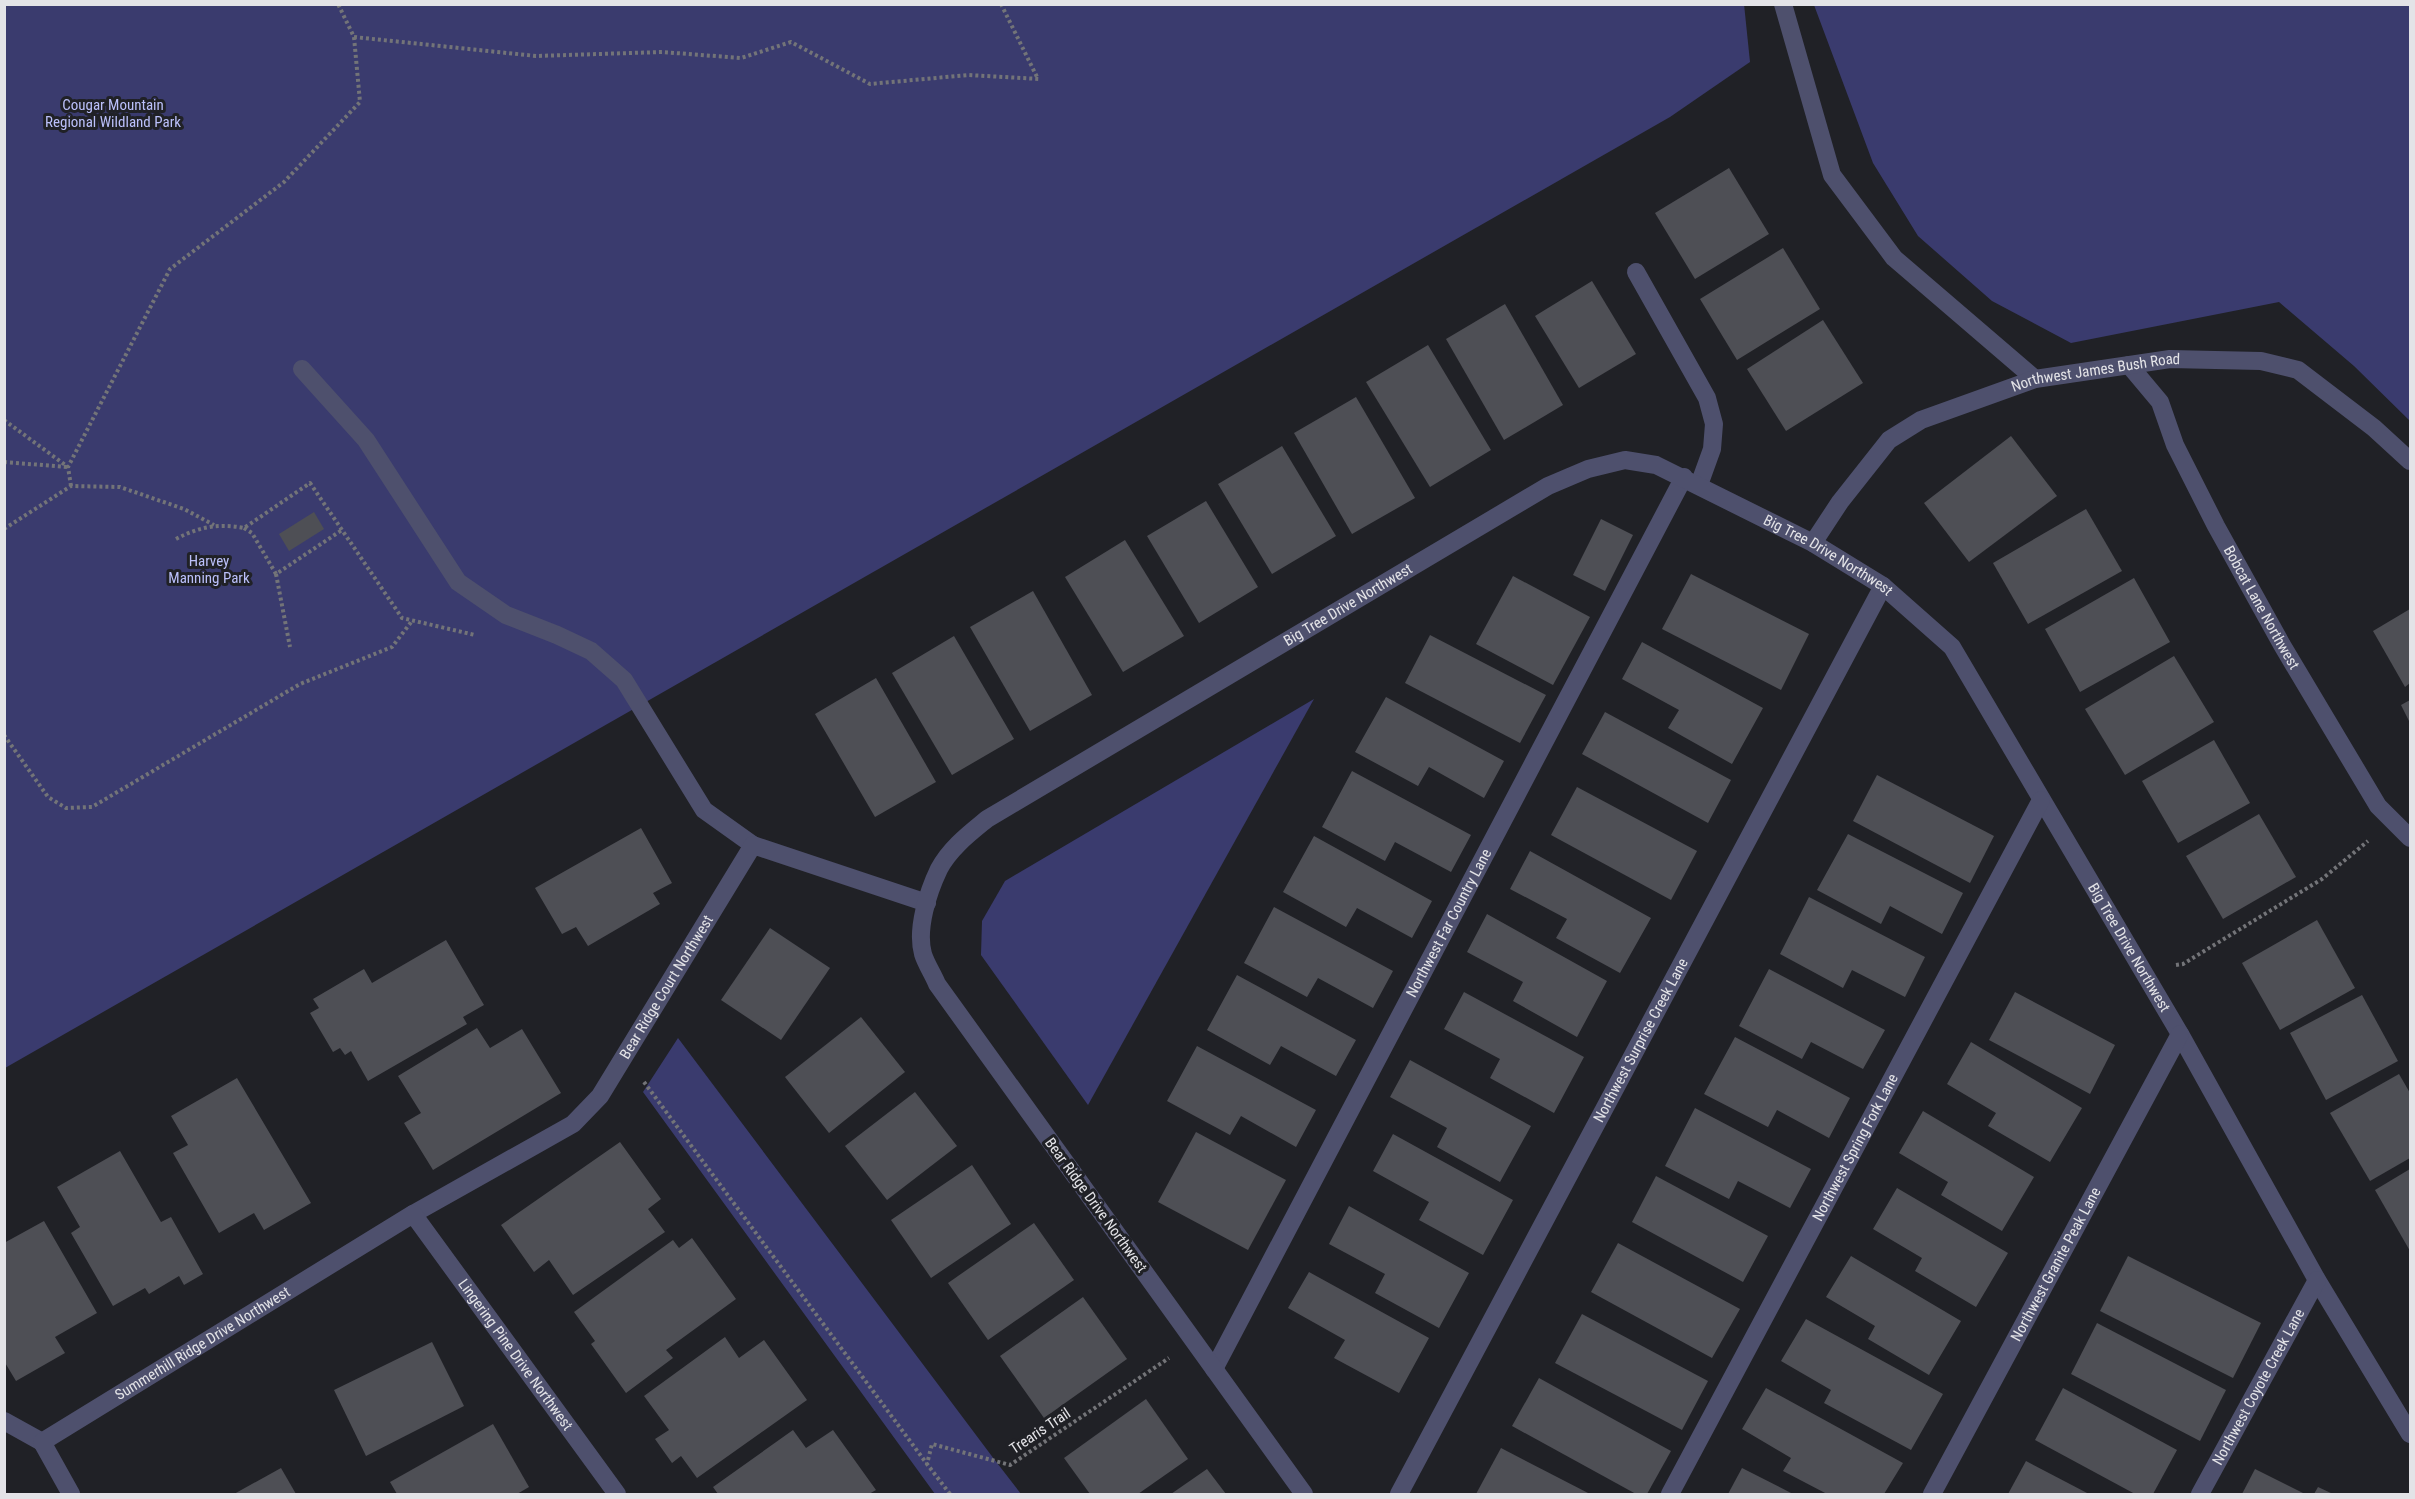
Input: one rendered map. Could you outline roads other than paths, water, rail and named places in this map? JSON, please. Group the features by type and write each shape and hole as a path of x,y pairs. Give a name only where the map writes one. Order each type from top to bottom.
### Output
{"street":[{"path":"1783,4 1832,175 1894,258 2035,379"},
{"name":"Northwest Far Country Lane","path":"1214,1370 1692,481 1712,449 1714,424 1707,398 1636,272"},
{"name":"Northwest James Bush Road","path":"1813,543 1840,502 1889,440 1921,420 2035,379 2129,365 2193,357 2261,361 2298,370 2374,428 2410,461"},
{"name":"Bobcat Lane Northwest","path":"2129,365 2160,402 2175,445 2216,526 2282,645 2378,806 2410,838"},
{"path":"302,369 366,440 458,582 507,615 557,634 591,651 624,680 704,810 753,845 927,903"},
{"name":"Big Tree Drive Northwest","path":"927,903 940,868 961,841 987,819 1548,486 1588,468 1625,460 1656,465 1813,543 1883,586 1952,646 2180,1034 2317,1280 2410,1434"},
{"name":"Northwest Surprise Creek Lane","path":"1399,1494 1883,586"},
{"name":"Northwest Spring Fork Lane","path":"1670,1494 2041,800"},
{"name":"Bear Ridge Court Northwest","path":"413,1214 573,1124 600,1096 626,1058 753,845"},
{"name":"Bear Ridge Drive Northwest","path":"927,903 921,925 923,954 937,984 1304,1494"},
{"name":"Northwest Granite Peak Lane","path":"1932,1494 2180,1034"},
{"name":"Summerhill Ridge Drive Northwest","path":"42,1442 413,1214"},
{"name":"Lingering Pine Drive Northwest","path":"413,1214 617,1494"},
{"name":"Northwest Coyote Creek Lane","path":"2200,1494 2317,1280"},
{"path":"4,1421 42,1442 71,1494"}],"park label":[{"name":"Cougar Mountain Regional Wildland Park","path":"113,114"},
{"name":"Harvey Manning Park","path":"209,570"}]}
